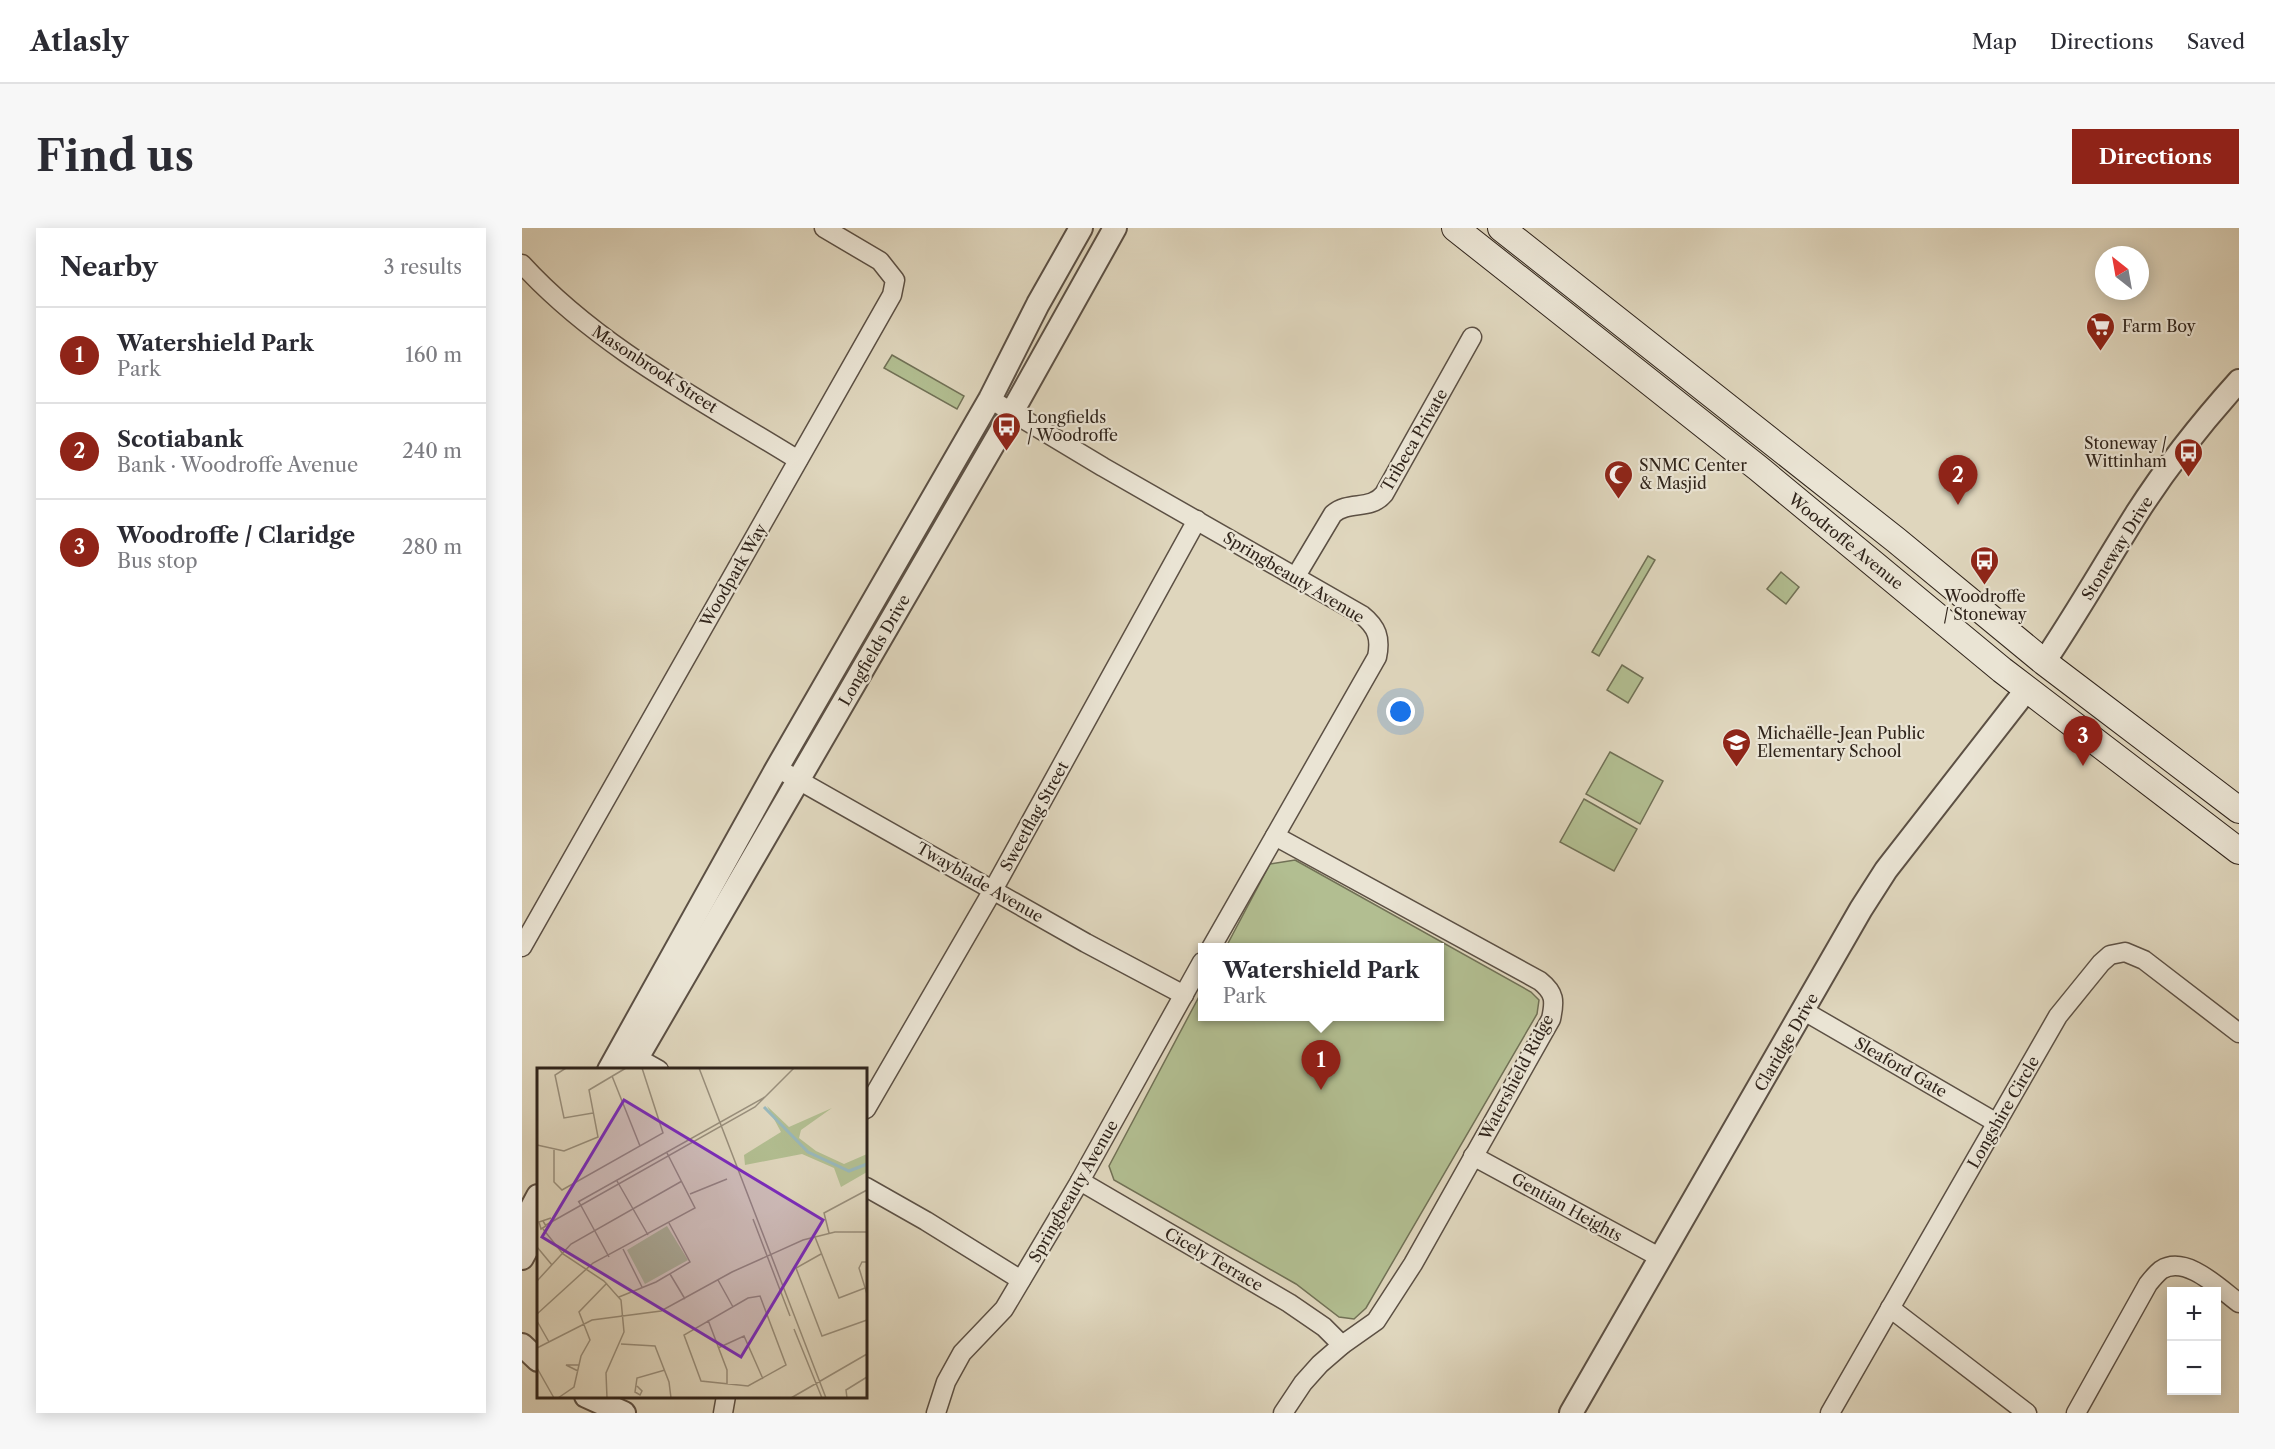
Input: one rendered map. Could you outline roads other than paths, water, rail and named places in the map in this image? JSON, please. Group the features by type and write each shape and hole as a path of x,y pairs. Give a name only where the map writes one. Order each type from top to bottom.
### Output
{"main road":[{"name":"Woodroffe Avenue","path":"1455,228 1758,468 2026,688 2239,851"},
{"name":"Woodroffe Avenue","path":"1501,228 1896,540 2044,662 2239,810"}],"street":[{"name":"Woodpark Way","path":"522,947 892,295 895,280 880,261 824,228"},
{"name":"Longfields Drive","path":"629,1058 777,768 990,399 1038,304 1081,228"},
{"name":"Longfields Drive","path":"612,1068 629,1058 798,781 1012,412 1115,228"},
{"name":"Masonbrook Street","path":"522,264 573,314 628,355 798,460"},
{"name":"Tribeca Private","path":"1296,576 1336,512 1342,508 1370,505 1377,502 1384,494 1472,337"},
{"name":"Stoneway Drive","path":"2044,662 2162,477 2192,436 2239,381"},
{"name":"Springbeauty Avenue","path":"990,399 1362,615 1375,627 1380,644 1377,657 1214,943"},
{"name":"Sweetflag Street","path":"867,1107 993,890 1197,520"},
{"path":"2026,688 2044,662"},
{"name":"Claridge Drive","path":"1571,1413 1861,909 1886,870 2026,688"},
{"name":"Twayblade Avenue","path":"777,768 1086,943 1184,994"},
{"name":"Watershield Ridge","path":"1275,836 1540,981 1549,988 1554,1003 1551,1019 1413,1264 1376,1321 1320,1364 1303,1383 1283,1413"},
{"name":"Longshire Circle","path":"1830,1413 2058,1016 2101,963 2110,955 2125,952 2144,960 2239,1033"},
{"name":"Springbeauty Avenue","path":"936,1413 946,1382 962,1353 1004,1308 1080,1181 1198,970"},
{"name":"Sleaford Gate","path":"1804,1011 1997,1123"},
{"path":"629,1058 654,1068"},
{"name":"Gentian Heights","path":"1473,1156 1661,1258"},
{"name":"Cicely Terrace","path":"1080,1181 1289,1303 1324,1327 1342,1345"},
{"path":"867,1188 1021,1280"},
{"path":"522,1226 537,1198"},
{"path":"522,1258 537,1230"},
{"path":"2076,1413 2148,1284 2162,1269 2179,1265 2202,1275 2239,1303"},
{"path":"1890,1308 2027,1413"},
{"path":"522,1345 537,1359"},
{"path":"522,1367 537,1374"},
{"path":"590,1398 624,1413"},
{"path":"723,1413 726,1398"}],"place":[{"name":"Farm Boy","path":"2101,352"},
{"name":"Longfields / Woodroffe","path":"1006,452"},
{"name":"Stoneway / Wittinham","path":"2188,478"},
{"name":"SNMC Center & Masjid","path":"1618,500"},
{"name":"Scotiabank","path":"1958,505"},
{"name":"Woodroffe / Stoneway","path":"1985,586"},
{"name":"Woodroffe / Claridge","path":"2083,766"},
{"name":"Michaëlle-Jean Public Elementary School","path":"1736,768"},
{"name":"Watershield Park","path":"1321,1090"}]}
